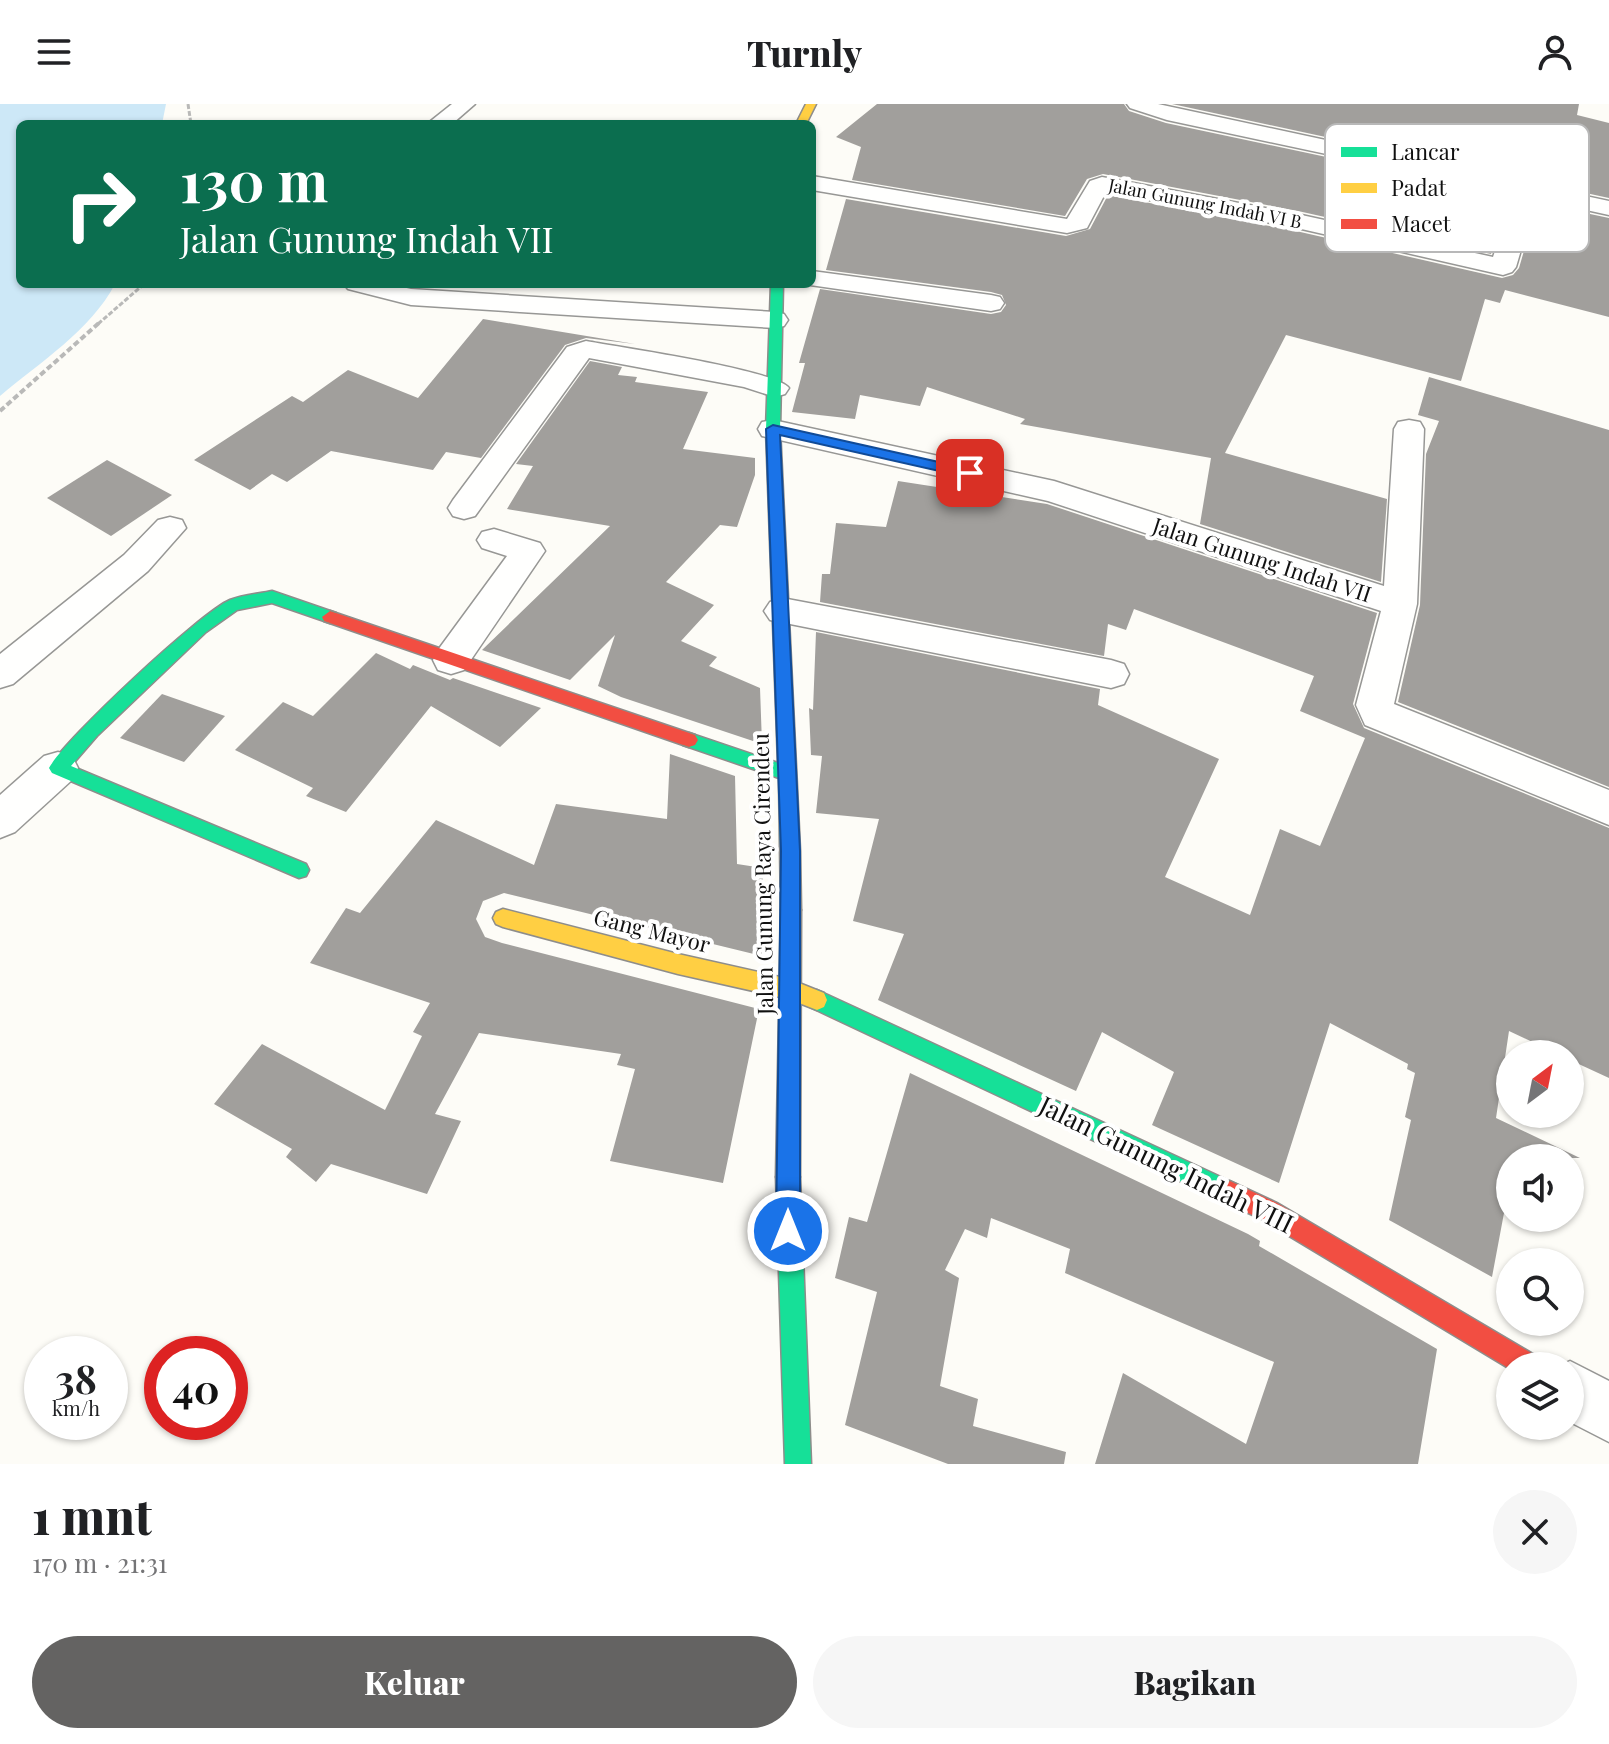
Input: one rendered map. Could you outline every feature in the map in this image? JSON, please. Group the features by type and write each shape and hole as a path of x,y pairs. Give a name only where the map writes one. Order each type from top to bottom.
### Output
{"street":[{"path":"443,120 465,104"},
{"path":"1137,104 1167,114 1325,147"},
{"name":"Jalan Gunung Indah VI B","path":"816,184 1067,226 1078,223 1102,184 1325,227"},
{"path":"1589,204 1609,208"},
{"name":"Jalan Gunung Indah VI B","path":"1436,252 1503,267 1508,252"},
{"path":"816,280 991,303"},
{"path":"374,288 411,297 775,320"},
{"name":"Jalan Gunung Raya Cirendeu","path":"777,288 773,429 791,851 788,1231 798,1464"},
{"path":"464,508 577,353 586,349 750,380 775,388"},
{"name":"Jalan Gunung Indah VII","path":"773,429 1054,492 1400,604 1375,705 1378,714 1609,808"},
{"path":"1400,604 1409,429"},
{"path":"0,674 136,563 170,528"},
{"path":"451,660 528,551 494,540"},
{"path":"0,820 58,768 113,710 200,628 233,605 272,597 786,773"},
{"path":"782,611 1111,674"},
{"path":"58,768 299,870"},
{"name":"Gang Mayor","path":"503,918 678,964 789,989"},
{"name":"Jalan Gunung Indah VIII","path":"789,989 1269,1211 1506,1352"},
{"path":"1584,1398 1609,1413"}],"path":[{"path":"0,411 139,288"}],"water":[{"path":"0,104 166,104 163,120 16,120 16,288 113,288 78,331 0,396"}],"building":[{"path":"877,104 1124,104 1129,111 1166,123 1325,157 1325,217 1103,174 1087,179 1065,216 852,180 861,147 836,137"},
{"path":"1172,104 1579,104 1577,115 1609,123 1609,198 1589,194 1589,124 1325,124 1325,137"},
{"path":"1108,195 1325,238 1325,252 1388,252 1502,278 1513,275 1519,268 1524,252 1589,252 1589,214 1609,218 1609,317 1505,290 1500,303 1485,299 1461,381 1286,335 1225,453 1387,499 1381,582 1200,524 1211,458 1020,424 1025,419 927,387 920,406 860,395 855,419 792,412 805,363 799,363 820,289 991,314 1001,312 1006,305 1002,295 991,292 826,270 846,199 1066,236 1090,229"},
{"path":"483,319 635,344 586,338 565,345 481,458 446,452 433,470 331,451 287,482 272,474 250,490 194,460 292,396 303,402 348,370 418,398"},
{"path":"590,361 622,367 618,375 637,377 635,382 708,392 683,449 755,458 755,475 737,527 720,525 666,582 714,605 681,641 717,657 709,666 760,688 762,744 621,697 598,686 615,635 570,680 482,650 610,526 507,509 533,466 516,464"},
{"path":"1429,377 1609,430 1609,787 1398,702 1420,605 1426,454 1439,421 1418,415"},
{"path":"107,460 172,495 111,536 47,498"},
{"path":"898,481 1047,504 1377,613 1353,704 1364,728 1609,828 1609,1078 1584,1066 1584,1040 1528,1040 1509,1031 1508,1040 1496,1040 1496,1128 1517,1128 1551,1144 1496,1144 1496,1232 1500,1232 1492,1277 1389,1220 1411,1120 1405,1117 1415,1073 1407,1069 1408,1064 1330,1023 1279,1183 1152,1125 1174,1072 1102,1032 1076,1091 878,1000 904,934 853,921 879,819 816,813 822,756 811,755 809,708 813,710 816,632 1100,689 1098,705 1219,759 1165,877 1250,915 1280,829 1320,846 1365,738 1300,711 1314,676 1134,609 1126,630 1108,624 1104,656 820,602 822,574 830,574 836,523 886,527"},
{"path":"376,653 410,669 413,665 450,680 453,678 541,708 500,747 431,706 346,812 306,796 313,788 235,750 283,702 313,716"},
{"path":"162,694 225,716 184,762 120,738"},
{"path":"670,754 735,776 737,864 763,868 762,956 504,893 483,901 476,919 485,937 502,943 759,1009 723,1183 610,1161 635,1069 617,1065 621,1054 479,1033 435,1114 461,1121 427,1194 331,1164 316,1182 286,1157 292,1149 214,1104 262,1044 385,1110 422,1036 413,1032 430,1003 310,963 346,908 360,913 436,820 534,865 556,804 667,819"},
{"path":"910,1073 1248,1234 1260,1241 1259,1246 1437,1349 1418,1464 1095,1464 1123,1373 1246,1444 1274,1362 1065,1273 1070,1249 991,1218 987,1238 965,1229 945,1270 959,1278 940,1386 978,1399 973,1426 1066,1452 1064,1464 948,1464 845,1425 877,1292 835,1278 849,1217 867,1222"}],"traffic: fast":[{"path":"777,288 773,429 791,910"},
{"path":"299,870 58,768 91,731 200,628 233,605 272,597 330,617"},
{"path":"689,740 786,773"},
{"path":"817,1000 1230,1193"},
{"path":"788,1177 798,1464"}],"traffic: slow":[{"path":"803,120 811,104"},
{"path":"503,918 678,964 789,989 817,1000"}],"traffic: jam":[{"path":"330,617 689,740"},
{"path":"788,1177 791,910"},
{"path":"1230,1193 1269,1211 1506,1352"}],"route":[{"path":"788,1231 791,851 773,429 970,473"}]}
